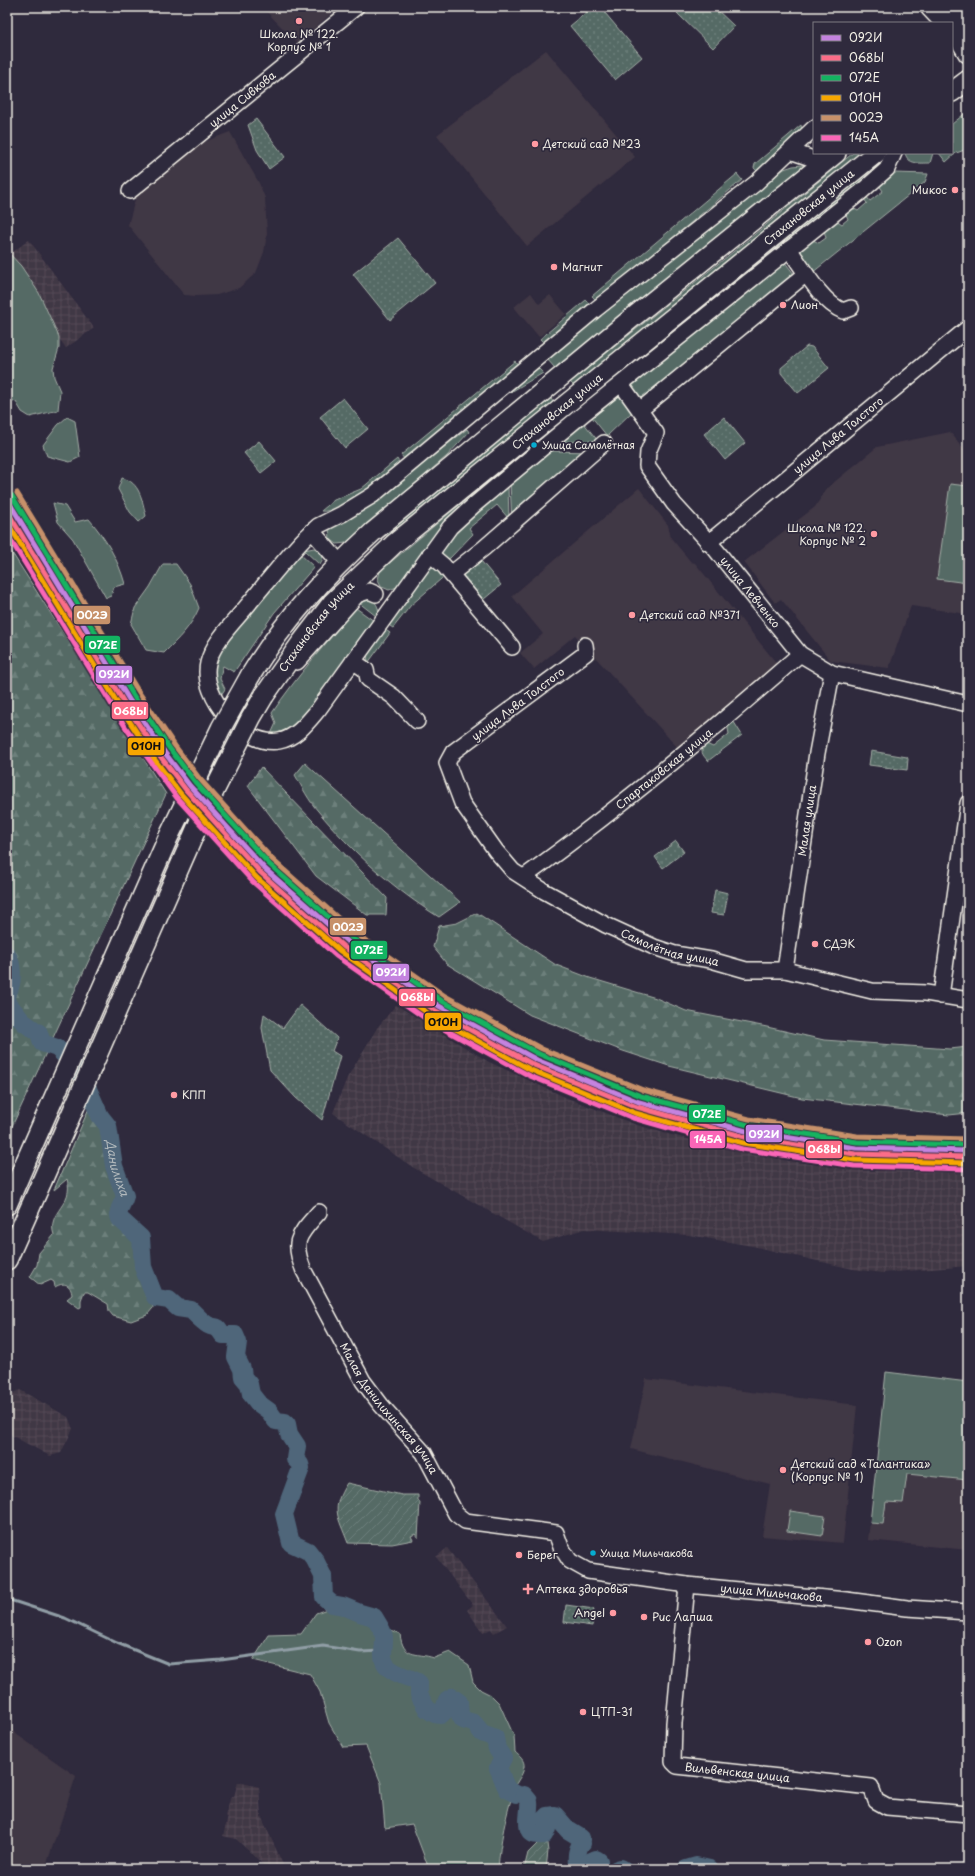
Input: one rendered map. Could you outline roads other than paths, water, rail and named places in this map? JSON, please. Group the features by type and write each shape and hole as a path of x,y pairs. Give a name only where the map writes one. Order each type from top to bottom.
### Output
{"main road":[{"path":"930,7 944,22"},
{"path":"951,7 968,22"},
{"path":"953,91 968,80"},
{"name":"Стахановская улица","path":"7,1260 201,817 251,718 264,696 301,643 332,604 394,544 875,154"},
{"path":"7,1205 168,838 221,728 250,676 283,627 340,563 373,532 632,318 830,158"}],"street":[{"name":"улица Сивкова","path":"130,191 356,7"},
{"path":"813,129 756,183 596,309 373,495 312,531 277,570 217,644 208,662 207,677 209,688 220,708 239,728 258,740 279,741 292,736 305,725 450,527 474,505 621,384 822,224 888,169 894,154"},
{"path":"790,151 830,158"},
{"path":"789,249 806,274 834,307 843,311 850,308"},
{"path":"640,410 806,274"},
{"name":"улица Льва Толстого","path":"708,543 968,328"},
{"name":"улица Левченко","path":"621,384 656,433 648,452 647,466 674,504 800,654 832,672 968,704"},
{"path":"451,574 484,548 604,443"},
{"path":"312,531 340,563"},
{"path":"430,554 451,574 512,647"},
{"path":"373,564 371,584 376,594"},
{"path":"264,696 354,598 366,591 376,594 393,606"},
{"name":"улица Льва Толстого","path":"447,763 453,752 586,653 584,644"},
{"name":"Спартаковская улица","path":"524,877 583,834 739,708 800,654"},
{"path":"353,661 366,670 368,679 394,697 417,721"},
{"name":"Малая улица","path":"785,970 817,753 832,672"},
{"name":"Самолётная улица","path":"447,763 462,804 496,851 514,871 574,909 654,947 675,954 712,960 746,970 785,970 872,991 926,993 968,1000"},
{"path":"941,996 968,804"},
{"name":"Малая Данилихинская улица","path":"319,1212 300,1235 297,1241 299,1255 304,1271 363,1381 381,1405 424,1453 456,1514 465,1520 556,1533 564,1554 577,1566"},
{"name":"улица Мильчакова","path":"577,1566 588,1571 604,1574 687,1585 846,1600 907,1608 968,1612"},
{"name":"Вильвенская улица","path":"687,1585 674,1723 673,1762 677,1766 871,1787 876,1801 887,1807 968,1814"}],"waterway":[{"name":"Данилиха","path":"7,955 11,963 12,974 11,985 7,993"},
{"name":"Данилиха","path":"7,1002 23,1022 39,1033 42,1043 57,1048 80,1071 100,1116 108,1126 114,1166 125,1196 119,1210 119,1216 120,1219 141,1238 143,1267 154,1295 156,1298 169,1300 178,1308 191,1310 206,1324 218,1328 223,1335 235,1335 238,1342 236,1357 242,1369 243,1377 249,1384 251,1394 258,1403 269,1411 276,1421 285,1422 287,1424 289,1434 297,1446 295,1459 300,1464 301,1468 284,1514 291,1543 308,1551 315,1560 323,1576 324,1597 332,1604 343,1606 374,1617 380,1626 384,1637 383,1656 385,1664 391,1670 419,1683 419,1695 427,1709 435,1714 441,1715 447,1700 452,1697 459,1702 460,1715 463,1720 474,1723 482,1733 495,1738 497,1749 503,1758 498,1768 508,1790 516,1794"},
{"path":"7,1599 65,1618 117,1643 169,1664 221,1660 323,1646 360,1652 382,1651"},
{"name":"Данилиха","path":"524,1795 529,1801 528,1824 531,1832 536,1835 544,1835 547,1829 545,1818 547,1816 555,1815 568,1830 581,1838 582,1843 578,1849 577,1855 577,1869"},
{"name":"Данилиха","path":"585,1869 589,1862 596,1859 599,1861 599,1869"},
{"name":"Данилиха","path":"686,1869 696,1866 710,1869"},
{"name":"Данилиха","path":"617,1869 623,1869"}],"place":[{"name":"Школа № 122. Корпус № 1","path":"299,21"},
{"name":"Детский сад №23","path":"535,144"},
{"name":"Микос","path":"955,190"},
{"name":"Магнит","path":"554,267"},
{"name":"Лион","path":"783,305"},
{"name":"Улица Самолётная","path":"534,445"},
{"name":"Школа № 122. Корпус № 2","path":"874,534"},
{"name":"Детский сад №371","path":"632,615"},
{"name":"СДЭК","path":"815,944"},
{"name":"КПП","path":"174,1095"},
{"name":"Детский сад «Талантика» (Корпус № 1)","path":"783,1470"},
{"name":"Улица Мильчакова","path":"593,1553"},
{"name":"Берег","path":"519,1555"},
{"name":"Аптека здоровья","path":"528,1589"},
{"name":"Angel","path":"613,1613"},
{"name":"Рис Лапша","path":"644,1617"},
{"name":"Ozon","path":"868,1642"},
{"name":"ЦТП-31","path":"583,1712"}]}
